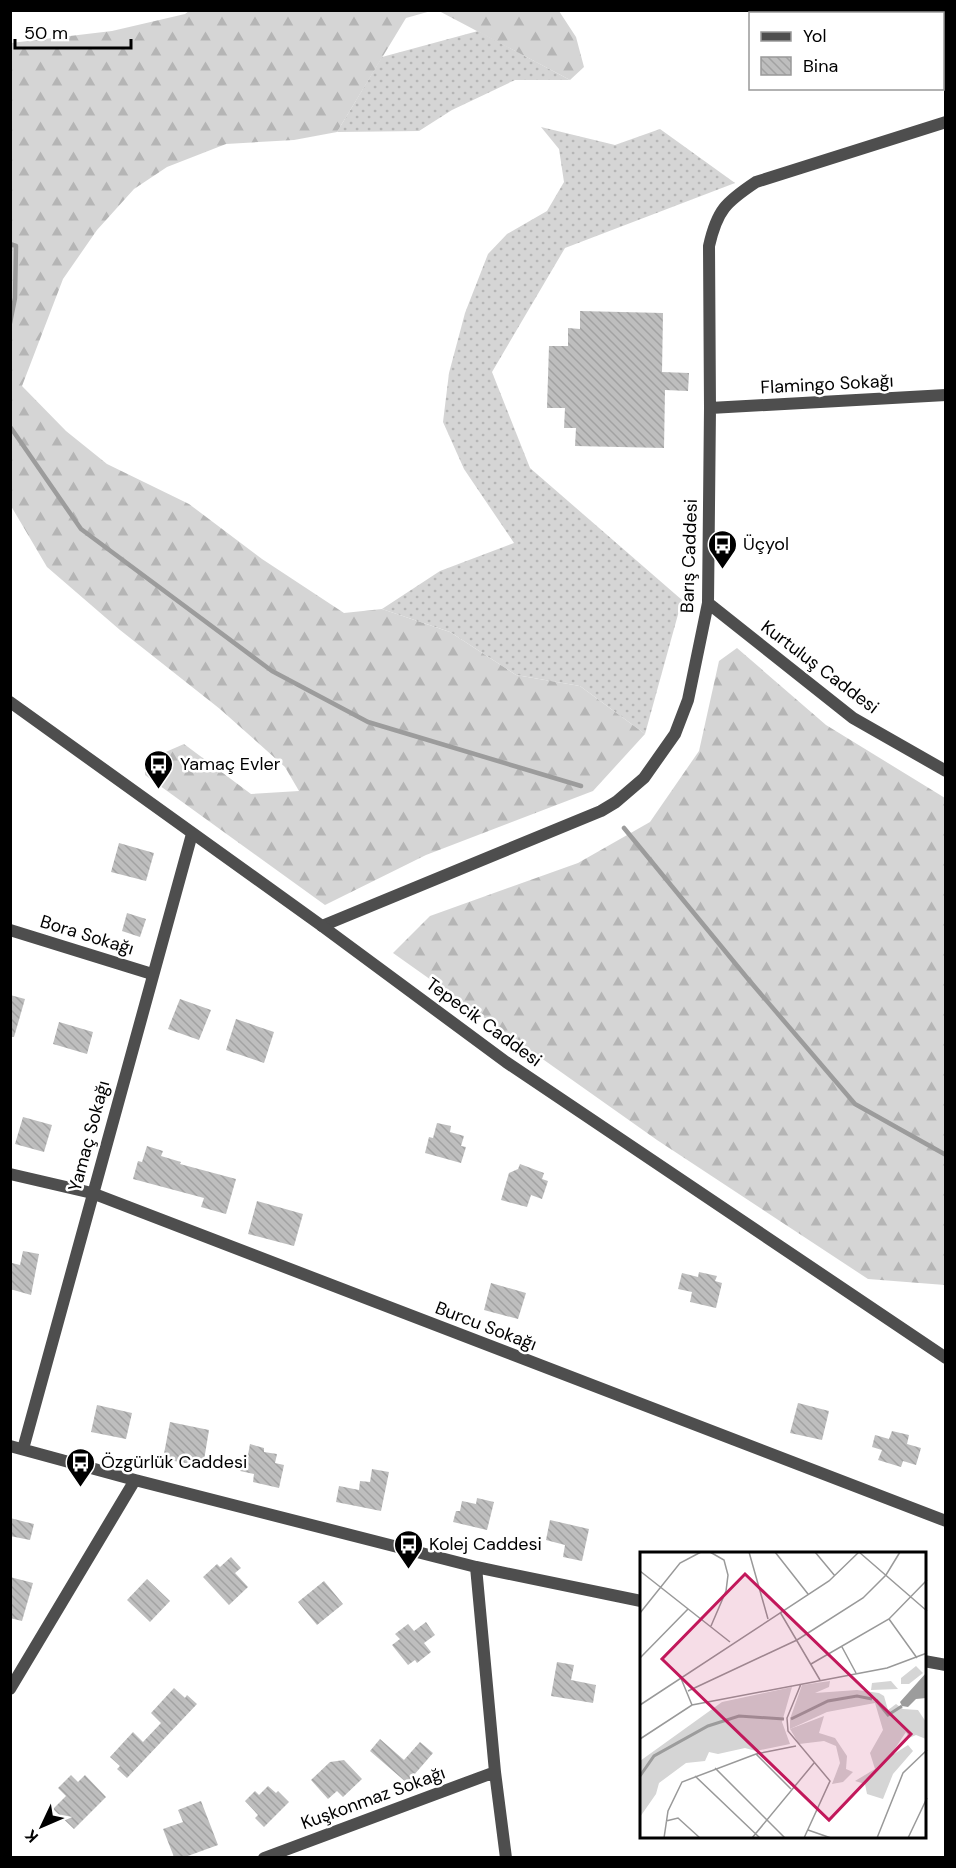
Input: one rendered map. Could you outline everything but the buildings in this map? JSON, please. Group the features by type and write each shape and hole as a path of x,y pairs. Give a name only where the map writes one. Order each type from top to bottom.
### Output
{"street":[{"name":"Barış Caddesi","path":"322,926 601,811 631,790 657,762 675,734 688,700 708,603 709,246 714,223 723,208 756,182 945,122"},
{"name":"Flamingo Sokağı","path":"710,408 945,395"},
{"name":"Kurtuluş Caddesi","path":"708,603 853,718 945,771"},
{"name":"Tepecik Caddesi","path":"10,702 322,926 506,1062 945,1358"},
{"name":"Yamaç Sokağı","path":"17,1447 92,1193 192,834"},
{"name":"Bora Sokağı","path":"10,930 152,974"},
{"name":"Burcu Sokağı","path":"10,1174 92,1193 945,1521"},
{"path":"17,1447 135,1480 476,1567 640,1601"},
{"path":"10,1689 135,1480"},
{"path":"476,1567 495,1772 506,1857"},
{"path":"926,1661 945,1665"},
{"name":"Kuşkonmaz Sokağı","path":"264,1857 495,1772"}],"green space":[{"path":"189,11 431,11 406,18 337,132 294,140 226,144 167,167 134,189 97,230 63,279 22,386 66,431 107,464 189,504 262,559 344,613 382,609 450,632 516,675 580,686 645,734 593,791 426,855 325,905 145,775 145,761 184,744 251,794 299,791 285,767 220,709 120,630 47,567 11,506 11,43 112,31 185,14"},
{"path":"439,11 559,11 576,37 584,67 570,80"},
{"path":"478,31 570,80 515,80 452,110 419,131 337,132 382,57"},
{"path":"541,127 615,145 660,129 735,183 565,248 492,372 530,468 682,600 645,734 580,686 516,675 450,632 382,609 440,571 514,543 464,469 443,422 449,373 465,313 488,254 507,234 547,211 564,182 559,149"},
{"path":"737,648 826,725 945,798 945,1285 868,1279 657,1140 393,953 430,916 578,863 650,822 699,751 719,661"}],"waterway":[{"path":"10,244 16,246 15,298 10,323"},
{"path":"11,428 81,529 272,671 368,722 581,786"},
{"path":"624,828 748,979 855,1104 946,1155"}],"place":[{"name":"Üçyol","path":"722,570"},
{"name":"Yamaç Evler","path":"159,790"},
{"name":"Özgürlük Caddesi","path":"80,1488"},
{"name":"Kolej Caddesi","path":"408,1570"}]}
